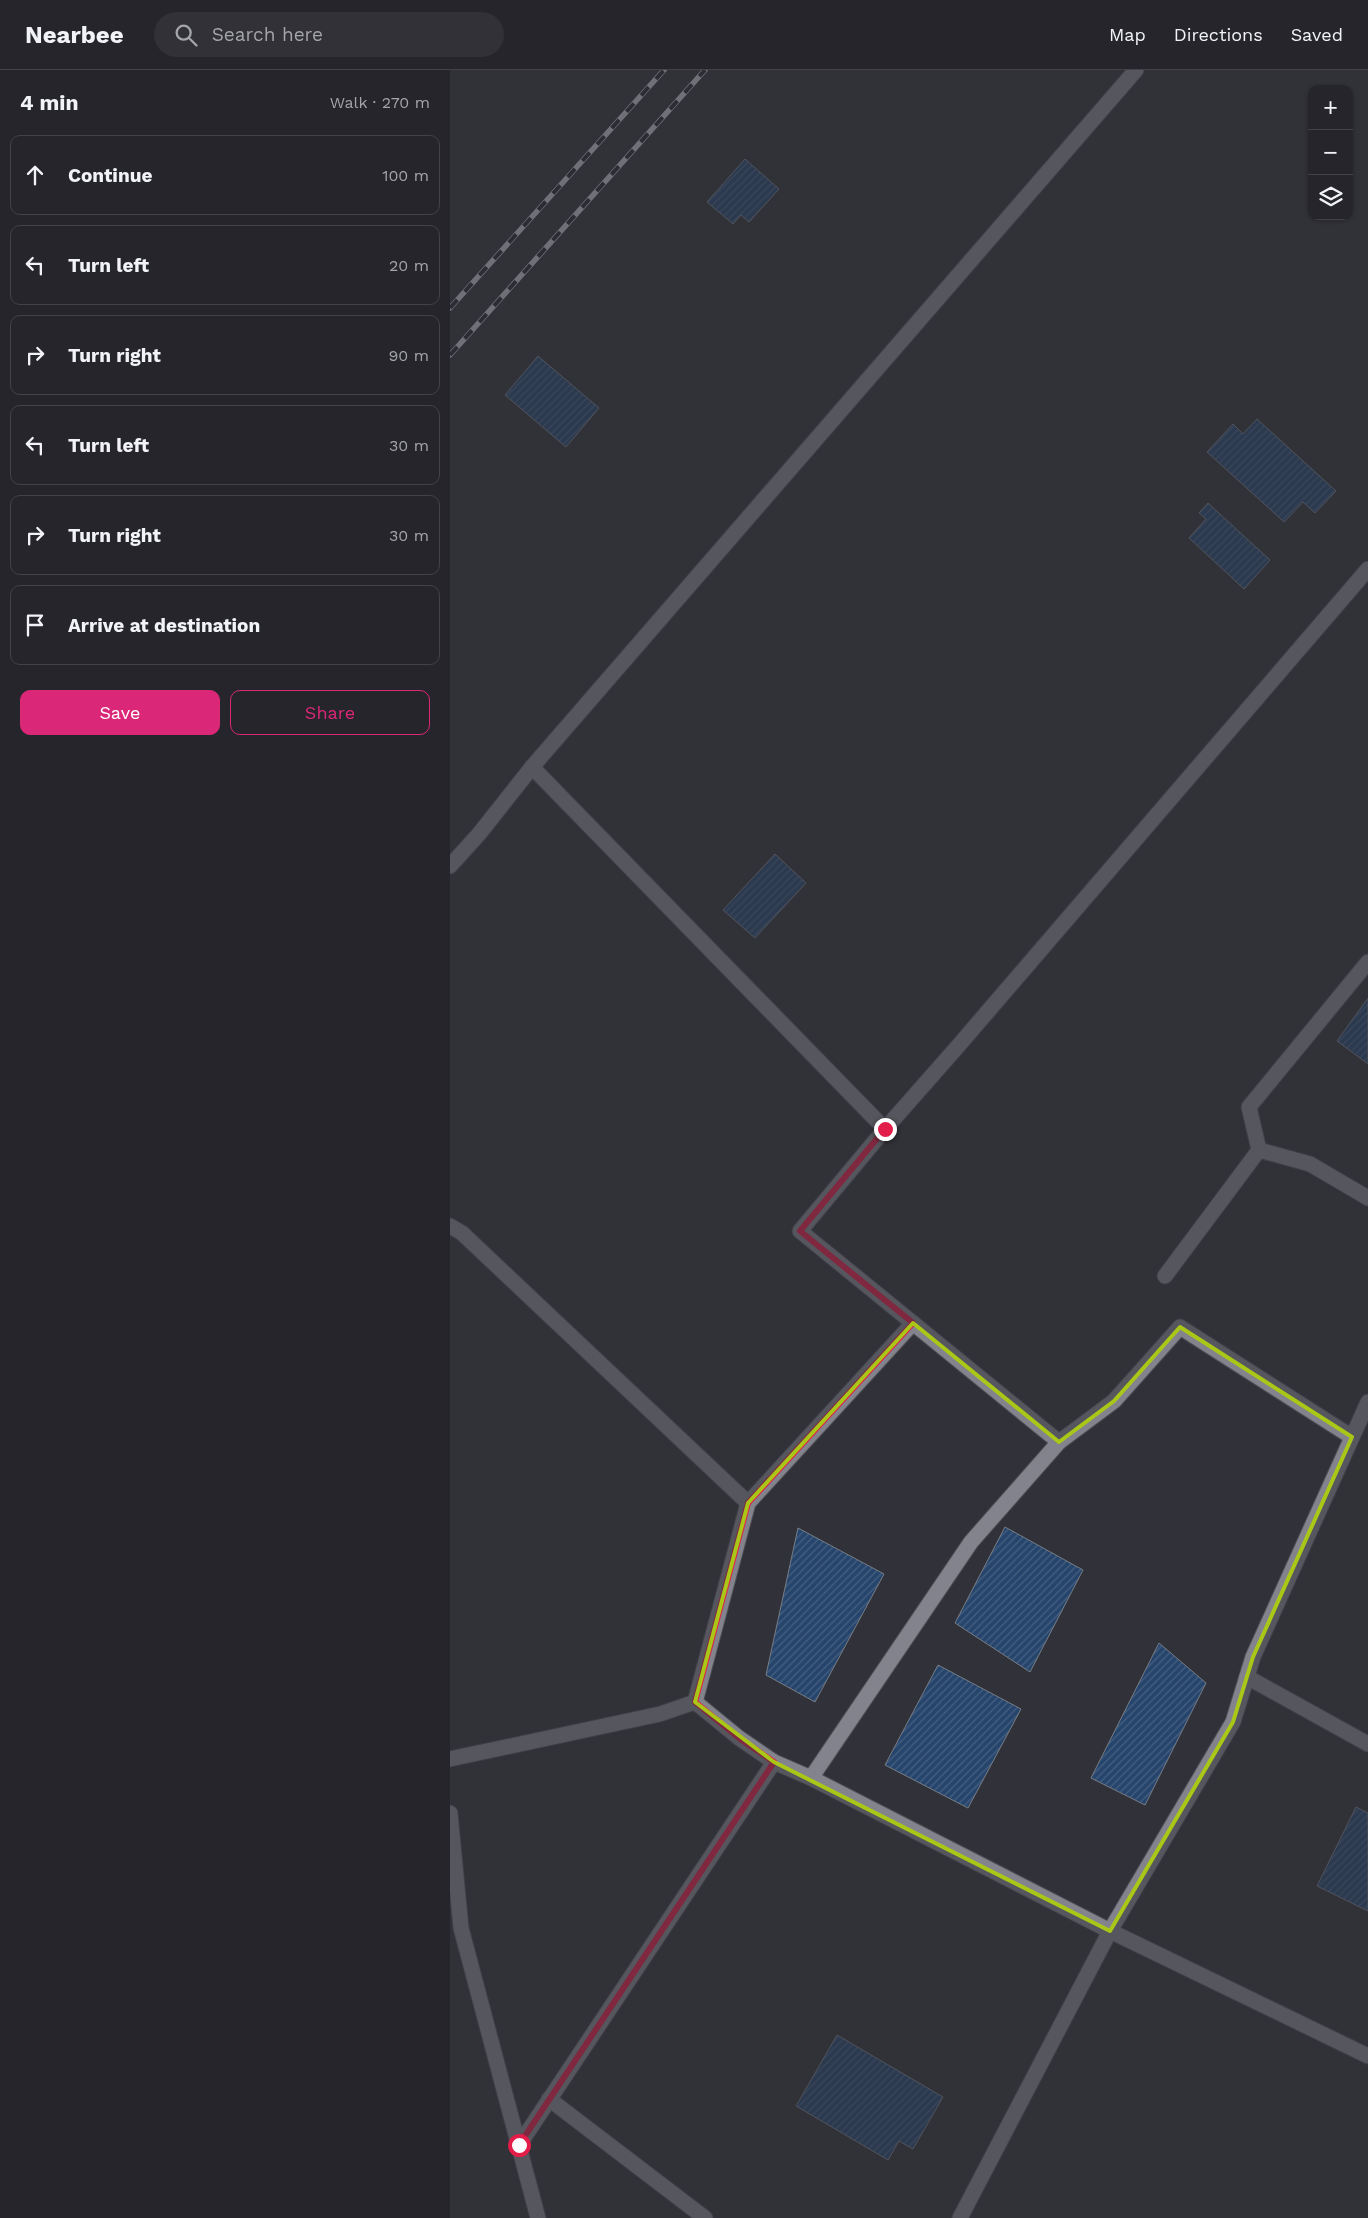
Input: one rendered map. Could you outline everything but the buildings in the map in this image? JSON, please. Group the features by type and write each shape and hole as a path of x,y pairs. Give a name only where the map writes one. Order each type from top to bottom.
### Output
{"street":[{"path":"450,866 479,834 532,767 1136,70"},
{"path":"1059,1442 800,1231 885,1129 959,1046 1368,569"},
{"path":"532,767 885,1129"},
{"path":"1165,1276 1259,1150 1249,1106 1368,962"},
{"path":"1259,1150 1310,1164 1368,1198"},
{"path":"450,1226 462,1233 748,1503"},
{"path":"695,1702 748,1503 913,1323"},
{"path":"811,1778 971,1542 1059,1442 1114,1400 1180,1327 1352,1436"},
{"path":"960,2218 1110,1931 1233,1722 1253,1657 1368,1402"},
{"path":"1247,1677 1368,1744"},
{"path":"450,1759 660,1714 695,1702"},
{"path":"695,1702 739,1738 774,1762 811,1778 1110,1931 1368,2056"},
{"path":"519,2145 774,1762"},
{"path":"450,1813 461,1928 538,2218"},
{"path":"549,2099 705,2218"}],"highlighted area":[{"path":"913,1323 1059,1442 1114,1401 1180,1327 1352,1437 1253,1657 1233,1722 1110,1931 774,1762 695,1702 748,1503"}],"railway":[{"path":"450,308 664,70"},
{"path":"450,355 705,70"}],"route":[{"path":"519,2145 774,1762 739,1738 695,1702 748,1503 913,1323 800,1231 885,1129"}]}
